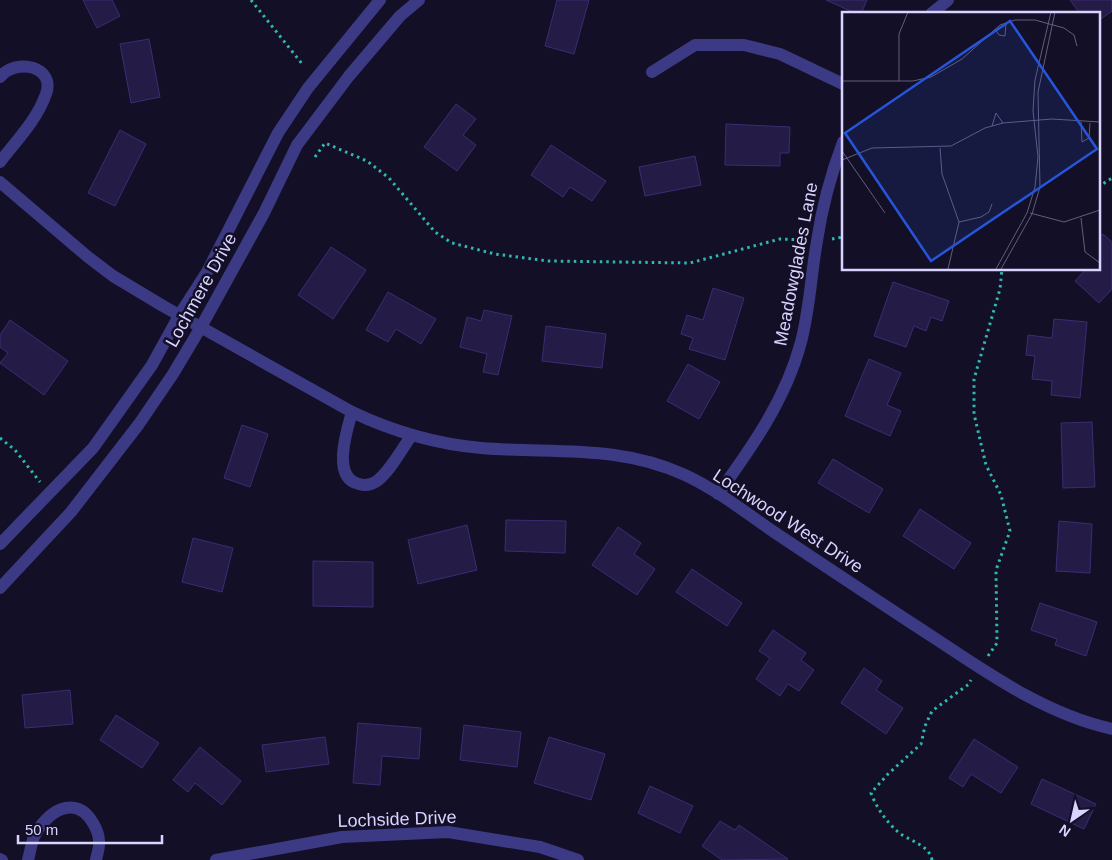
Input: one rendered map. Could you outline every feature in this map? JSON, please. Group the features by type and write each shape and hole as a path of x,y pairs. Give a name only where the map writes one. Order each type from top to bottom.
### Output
{"street":[{"name":"Lochmere Drive","path":"0,544 93,448 152,365 180,314 211,264 278,133 308,88 380,0"},
{"name":"Lochmere Drive","path":"0,588 71,512 144,417 201,327 264,213 297,146 349,76 400,16 419,0"},
{"path":"934,12 948,0"},
{"path":"652,72 695,45 744,45 780,54 842,84"},
{"path":"0,77 14,66 26,66 37,69 45,76 48,85 46,94 34,117 0,162"},
{"name":"Meadowglades Lane","path":"718,494 768,421 792,369 801,343 808,313 816,241 834,166 842,145"},
{"name":"Lochwood West Drive","path":"0,182 113,276 352,412 412,435 452,444 482,448 588,451 642,460 678,472 718,494 861,591 1038,704 1070,717 1112,729"},
{"path":"352,412 343,452 344,470 347,477 353,483 365,486 374,483 384,475 412,435"},
{"path":"28,860 34,837 43,824 53,813 61,808 70,807 81,810 90,818 96,829 100,841 96,860"},
{"name":"Lochside Drive","path":"216,860 342,837 448,832 540,847 578,860"}],"path":[{"path":"251,0 303,65"},
{"path":"315,157 325,143 367,161 389,178 435,232 452,243 494,254 548,260 690,263 780,239 816,241"},
{"path":"1100,186 1112,178"},
{"path":"932,860 932,855 926,848 898,832 876,806 871,793 888,774 921,744 925,726 932,712 969,684 997,643 996,570 1010,531 1001,495 986,465 974,414 974,379 1000,289 1002,270"},
{"path":"0,438 15,450 42,484"}],"building":[{"path":"83,0 112,0 120,16 97,28"},
{"path":"557,0 589,0 574,54 545,46"},
{"path":"826,0 867,0 862,12 853,12"},
{"path":"1070,0 1112,0 1112,11 1100,20 1100,12 1079,12"},
{"path":"149,39 160,97 131,103 120,44"},
{"path":"456,104 476,119 463,135 476,145 457,171 424,147"},
{"path":"726,124 790,127 789,153 780,153 780,166 725,165"},
{"path":"120,130 146,144 115,206 88,193"},
{"path":"551,145 606,181 592,201 570,187 563,197 531,175"},
{"path":"695,156 701,185 645,196 639,167"},
{"path":"1103,234 1112,242 1112,289 1099,303 1075,281 1085,270 1100,270 1100,237"},
{"path":"331,247 366,270 333,319 298,295"},
{"path":"893,282 949,301 942,321 931,317 926,331 914,326 906,347 874,336"},
{"path":"713,288 744,298 725,360 689,349 693,338 681,334 687,315 703,320"},
{"path":"388,292 436,319 421,344 396,329 388,342 366,330"},
{"path":"484,310 512,316 498,375 483,372 487,354 460,347 467,317 481,321"},
{"path":"1054,319 1087,322 1080,398 1051,395 1052,381 1032,379 1035,356 1026,355 1028,335 1052,338"},
{"path":"10,320 68,361 44,395 0,363 8,353 0,347 0,335"},
{"path":"546,326 606,334 602,368 542,361"},
{"path":"869,359 901,373 887,405 901,411 890,436 845,416"},
{"path":"688,364 720,382 699,419 667,401"},
{"path":"1092,422 1095,487 1063,488 1061,423"},
{"path":"242,425 268,434 250,487 224,478"},
{"path":"833,459 883,489 869,513 818,483"},
{"path":"920,509 971,543 954,569 903,536"},
{"path":"506,520 566,521 565,553 505,551"},
{"path":"1059,521 1092,524 1090,573 1056,571"},
{"path":"467,525 477,570 418,584 408,540"},
{"path":"618,527 641,543 634,554 655,569 637,595 592,565"},
{"path":"193,538 233,548 222,592 182,582"},
{"path":"313,561 373,562 373,607 313,606"},
{"path":"692,569 742,603 727,626 676,592"},
{"path":"1040,603 1097,622 1086,656 1055,645 1057,639 1031,630"},
{"path":"773,630 806,653 801,660 814,670 799,691 788,684 780,696 756,679 770,658 759,651"},
{"path":"864,668 882,681 876,690 903,708 886,734 841,703"},
{"path":"70,690 73,724 25,728 22,695"},
{"path":"116,715 159,743 142,768 100,740"},
{"path":"358,723 421,728 419,759 382,756 380,785 353,783"},
{"path":"464,725 521,732 517,767 460,760"},
{"path":"325,737 329,764 266,772 262,745"},
{"path":"549,737 605,754 591,800 534,783"},
{"path":"974,739 1018,767 1001,793 971,774 963,787 949,778"},
{"path":"200,747 241,781 222,805 195,783 188,792 173,780"},
{"path":"1042,779 1096,804 1084,829 1031,804"},
{"path":"650,786 693,806 680,833 638,813"},
{"path":"720,821 735,830 739,825 788,859 722,860 702,846"}]}
